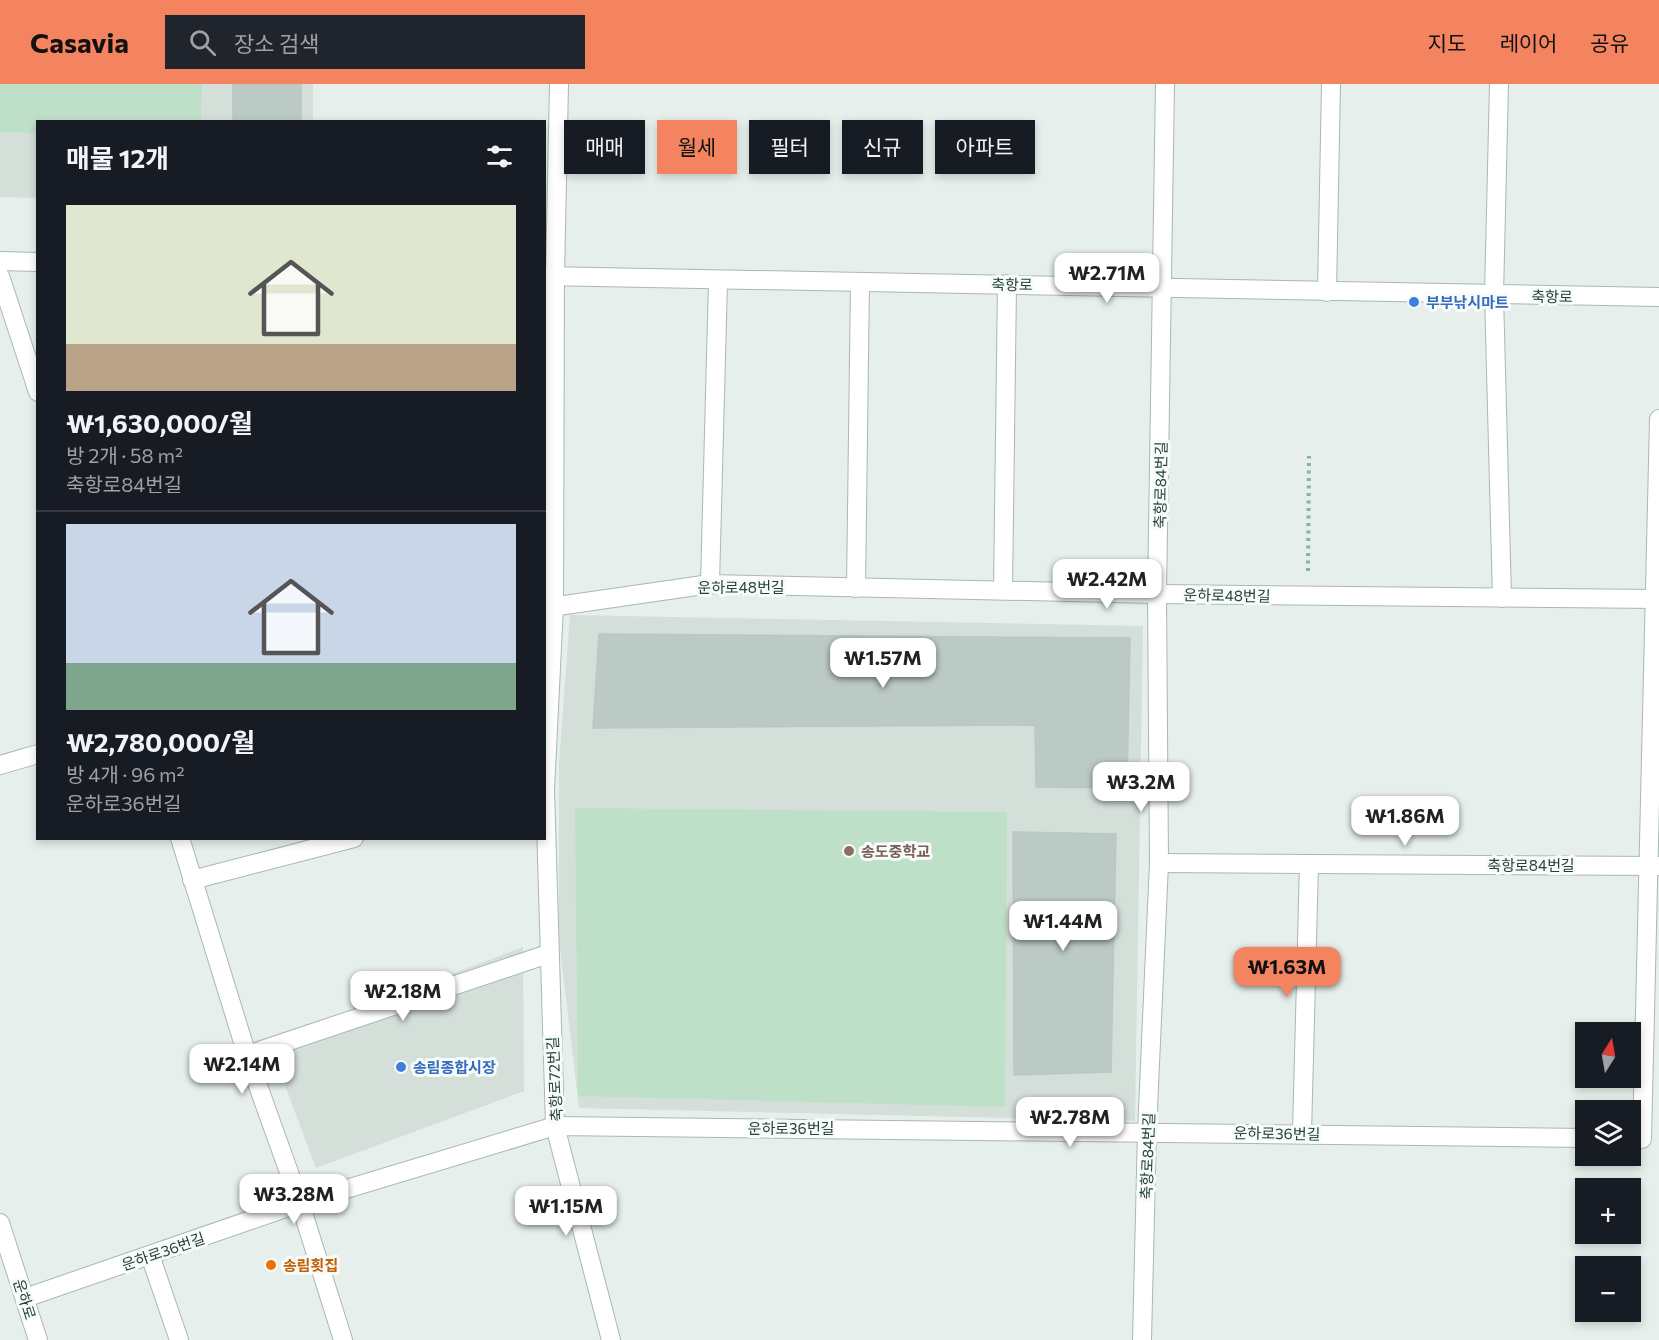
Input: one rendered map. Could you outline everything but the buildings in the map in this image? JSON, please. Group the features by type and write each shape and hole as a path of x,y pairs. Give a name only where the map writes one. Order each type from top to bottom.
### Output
{"street":[{"name":"축항로72번길","path":"546,744 549,607 550,277 560,84"},
{"name":"축항로84번길","path":"1142,1340 1147,1131 1159,863 1157,594 1164,287 1165,84"},
{"path":"1327,292 1331,84"},
{"path":"1499,84 1494,295 1502,598"},
{"path":"0,261 36,262"},
{"path":"0,276 36,386"},
{"name":"축항로","path":"550,277 1659,297"},
{"path":"710,584 717,281"},
{"path":"856,588 860,282"},
{"path":"1003,590 1007,284"},
{"path":"1644,1139 1655,866 1659,419"},
{"name":"운하로48번길","path":"549,607 710,584 1157,594 1657,599"},
{"path":"0,765 36,755"},
{"path":"181,840 247,1055 300,1203 343,1340"},
{"path":"192,880 346,840"},
{"name":"축항로72번길","path":"546,840 555,1126 611,1340"},
{"name":"축항로84번길","path":"1159,863 1655,866"},
{"path":"1302,1134 1309,864"},
{"path":"247,1055 548,954"},
{"name":"운하로36번길","path":"25,1298 300,1203 555,1126 1147,1131 1575,1138"},
{"name":"운하로","path":"0,1223 38,1340"},
{"path":"150,1255 179,1340"}],"path":[{"path":"1308,596 1309,456"}],"shaded area":[{"path":"0,84 313,84 313,120 36,120 36,198 0,197"},
{"name":"송도중학교","path":"570,615 1143,626 1135,1121 579,1108 559,939 559,763"},
{"name":"송림종합시장","path":"523,947 524,1091 316,1168 269,1043"}],"green space":[{"path":"0,84 202,84 201,120 36,120 36,133 0,132"},
{"path":"575,808 1007,812 1005,1107 578,1096"}],"place":[{"name":"부부낚시마트","path":"1414,302"},
{"name":"송도중학교","path":"849,851"},
{"name":"송림종합시장","path":"401,1067"},
{"name":"송림횟집","path":"271,1265"}]}
